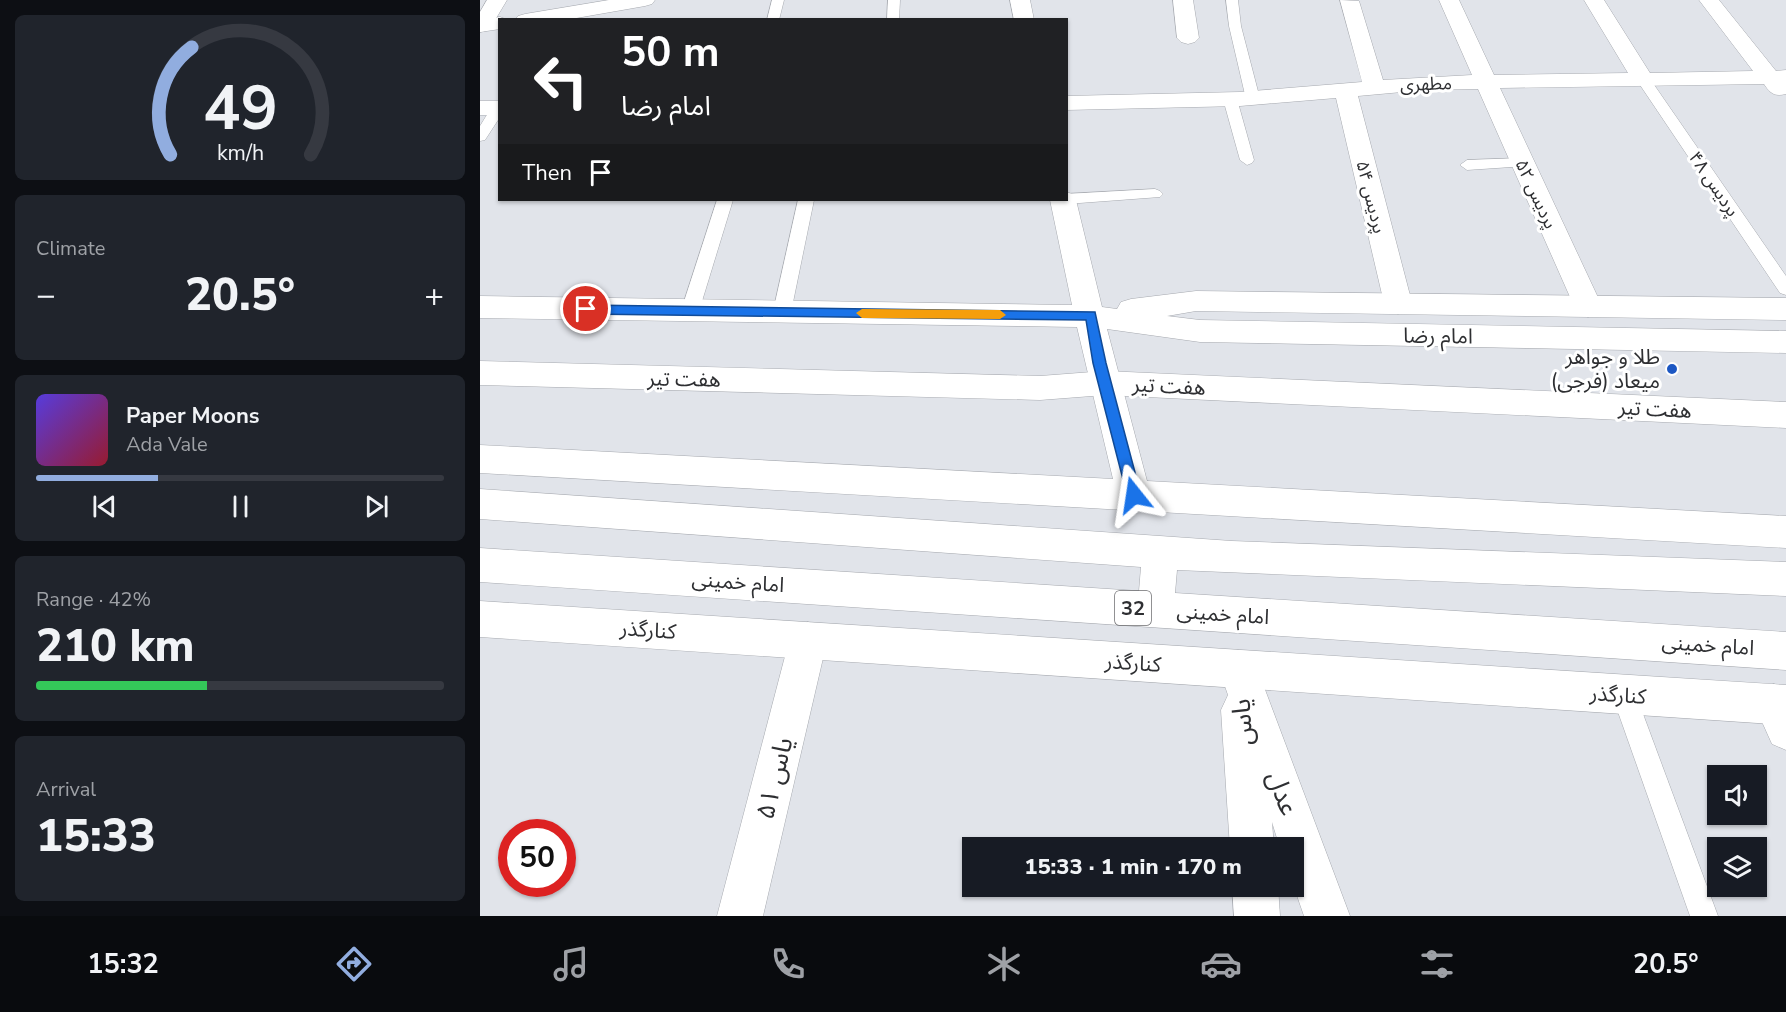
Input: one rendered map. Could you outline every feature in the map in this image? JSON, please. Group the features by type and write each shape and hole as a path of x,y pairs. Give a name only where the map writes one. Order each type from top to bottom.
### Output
{"main road":[{"path":"487,25 497,0"},
{"path":"537,18 645,0"},
{"path":"1020,0 1024,18"},
{"path":"1183,0 1188,38"},
{"name":"پردیس ۵۲","path":"1449,0 1588,306"},
{"path":"1594,0 1643,79"},
{"path":"1709,0 1778,78 1786,97"},
{"path":"1349,1 1374,86"},
{"name":"مطهری","path":"1068,104 1253,99 1374,86 1485,82 1778,78"},
{"name":"پردیس ۵۴","path":"1345,90 1398,303"},
{"path":"1065,201 1105,383 1134,495"},
{"name":"امام رضا","path":"1091,316 1196,302 1786,309"},
{"name":"امام رضا","path":"480,307 1091,316 1200,331 1786,342"},
{"name":"هفت تیر","path":"480,373 1040,388 1105,383 1786,415"},
{"path":"480,459 1786,532"},
{"path":"480,504 1161,552 1786,579"},
{"path":"1155,610 1161,552"},
{"name":"امام خمینی","path":"480,565 1786,651"},
{"name":"کنارگذر","path":"480,619 1624,695 1782,713"},
{"name":"یاس ۵۱","path":"740,916 808,641"},
{"name":"یاس","path":"1238,669 1251,837"},
{"name":"عدل","path":"1238,669 1327,916"},
{"path":"1256,897 1257,916"}],"lane":[{"path":"774,18 778,0"},
{"path":"893,18 894,0"},
{"path":"1232,0 1235,26 1253,99"},
{"name":"پردیس ۴۸","path":"1643,79 1786,289"},
{"path":"1230,99 1247,160"},
{"path":"480,137 492,108"},
{"path":"1467,165 1522,163"},
{"path":"1068,199 1155,194"},
{"path":"690,311 725,201"},
{"path":"782,312 806,201"},
{"path":"1624,695 1704,916"}],"slow traffic":[{"path":"862,313 1000,315"}],"place":[{"name":"طلا و جواهر میعاد (فرجی)","path":"1672,369"}],"route":[{"path":"586,309 1091,316 1100,363 1134,495"}]}
